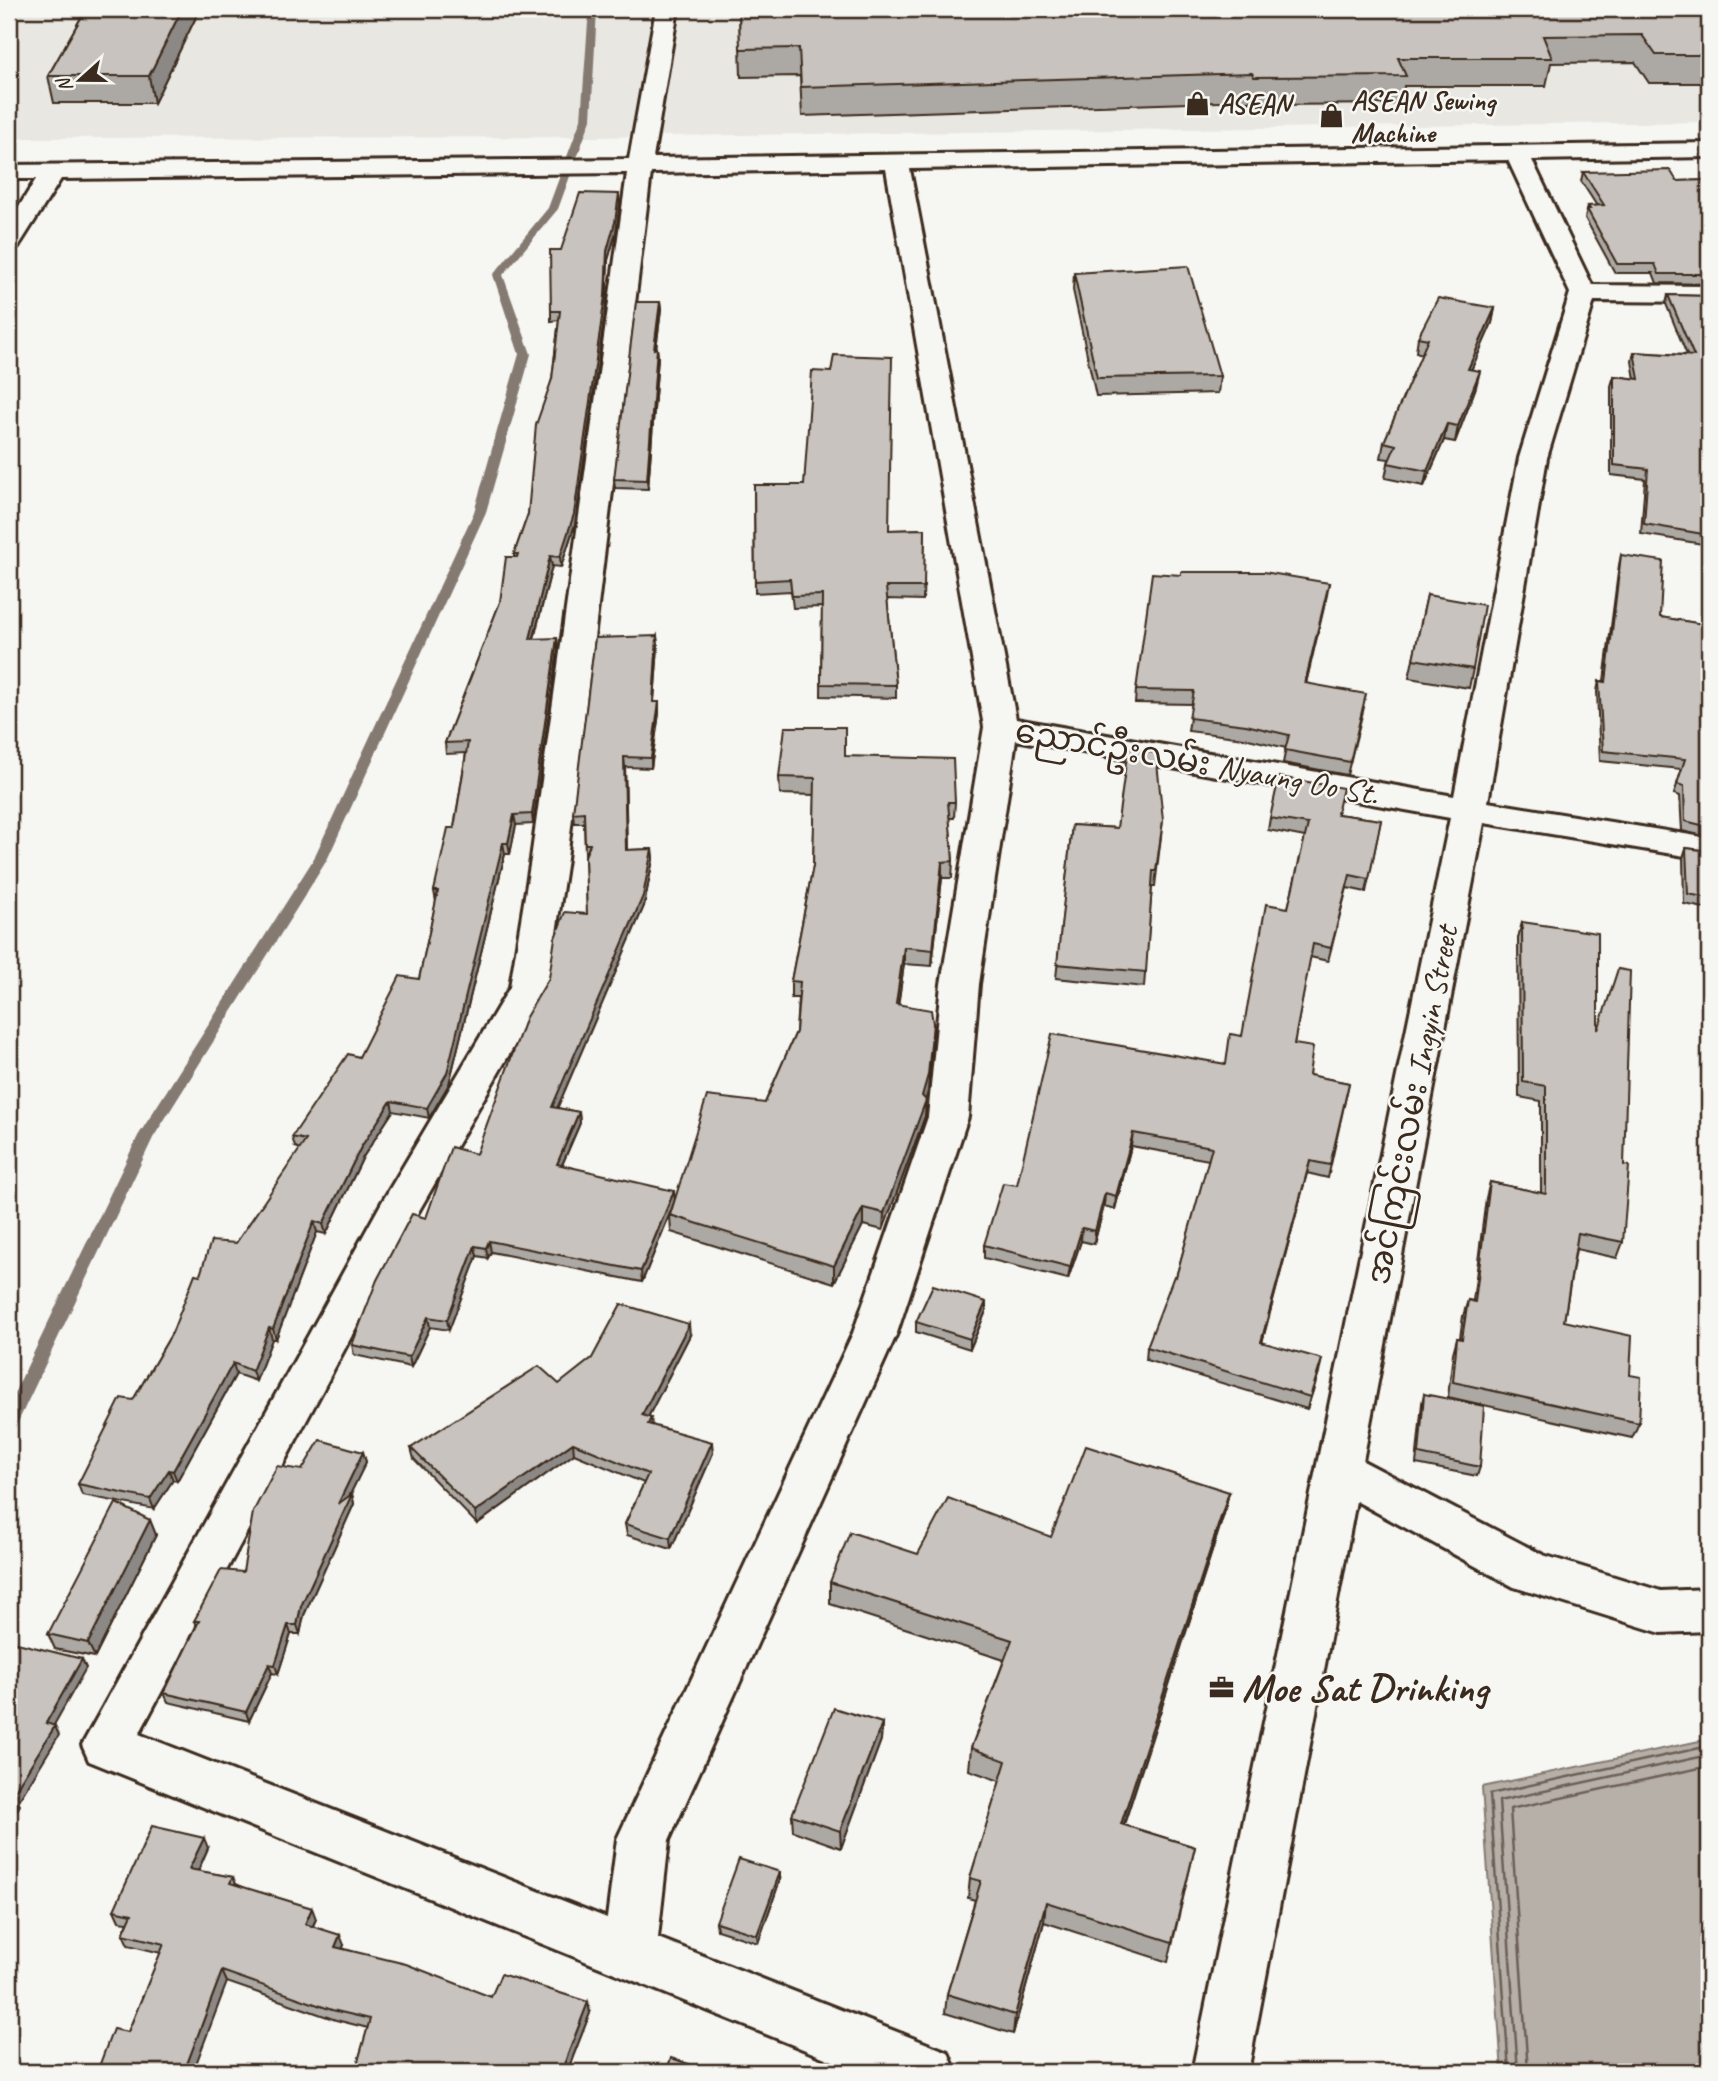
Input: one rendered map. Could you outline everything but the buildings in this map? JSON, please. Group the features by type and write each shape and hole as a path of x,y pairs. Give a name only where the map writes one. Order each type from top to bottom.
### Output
{"street":[{"path":"667,9 640,166 551,845 529,987 397,1213 107,1745 928,2072"},
{"path":"9,172 590,167 1709,150"},
{"path":"1517,153 1583,293 1709,294"},
{"name":"ညောင်ဦးလမ်း Nyaung Oo St.","path":"897,162 1001,727 1469,810 1709,849"},
{"path":"9,242 53,172"},
{"name":"အင်ကြင်းလမ်း Ingyin Street","path":"1220,2072 1469,810 1533,458 1583,293"},
{"path":"629,1953 643,1839 875,1333 948,1117 960,984 1001,727"},
{"path":"1339,1470 1531,1572 1661,1612 1709,1610"}],"shaded area":[{"path":"9,9 1709,9 1709,122 594,137 9,138"}],"water":[{"path":"1709,1739 1709,2072 1502,2072 1482,1787"}],"waterway":[{"path":"9,1422 146,1136 320,860 480,512 525,354 498,275 553,209 586,119 593,9"}],"place":[{"name":"ASEAN","path":"1198,103"},
{"name":"ASEAN Sewing Machine","path":"1331,116"},
{"name":"Moe Sat Drinking","path":"1222,1687"}]}
